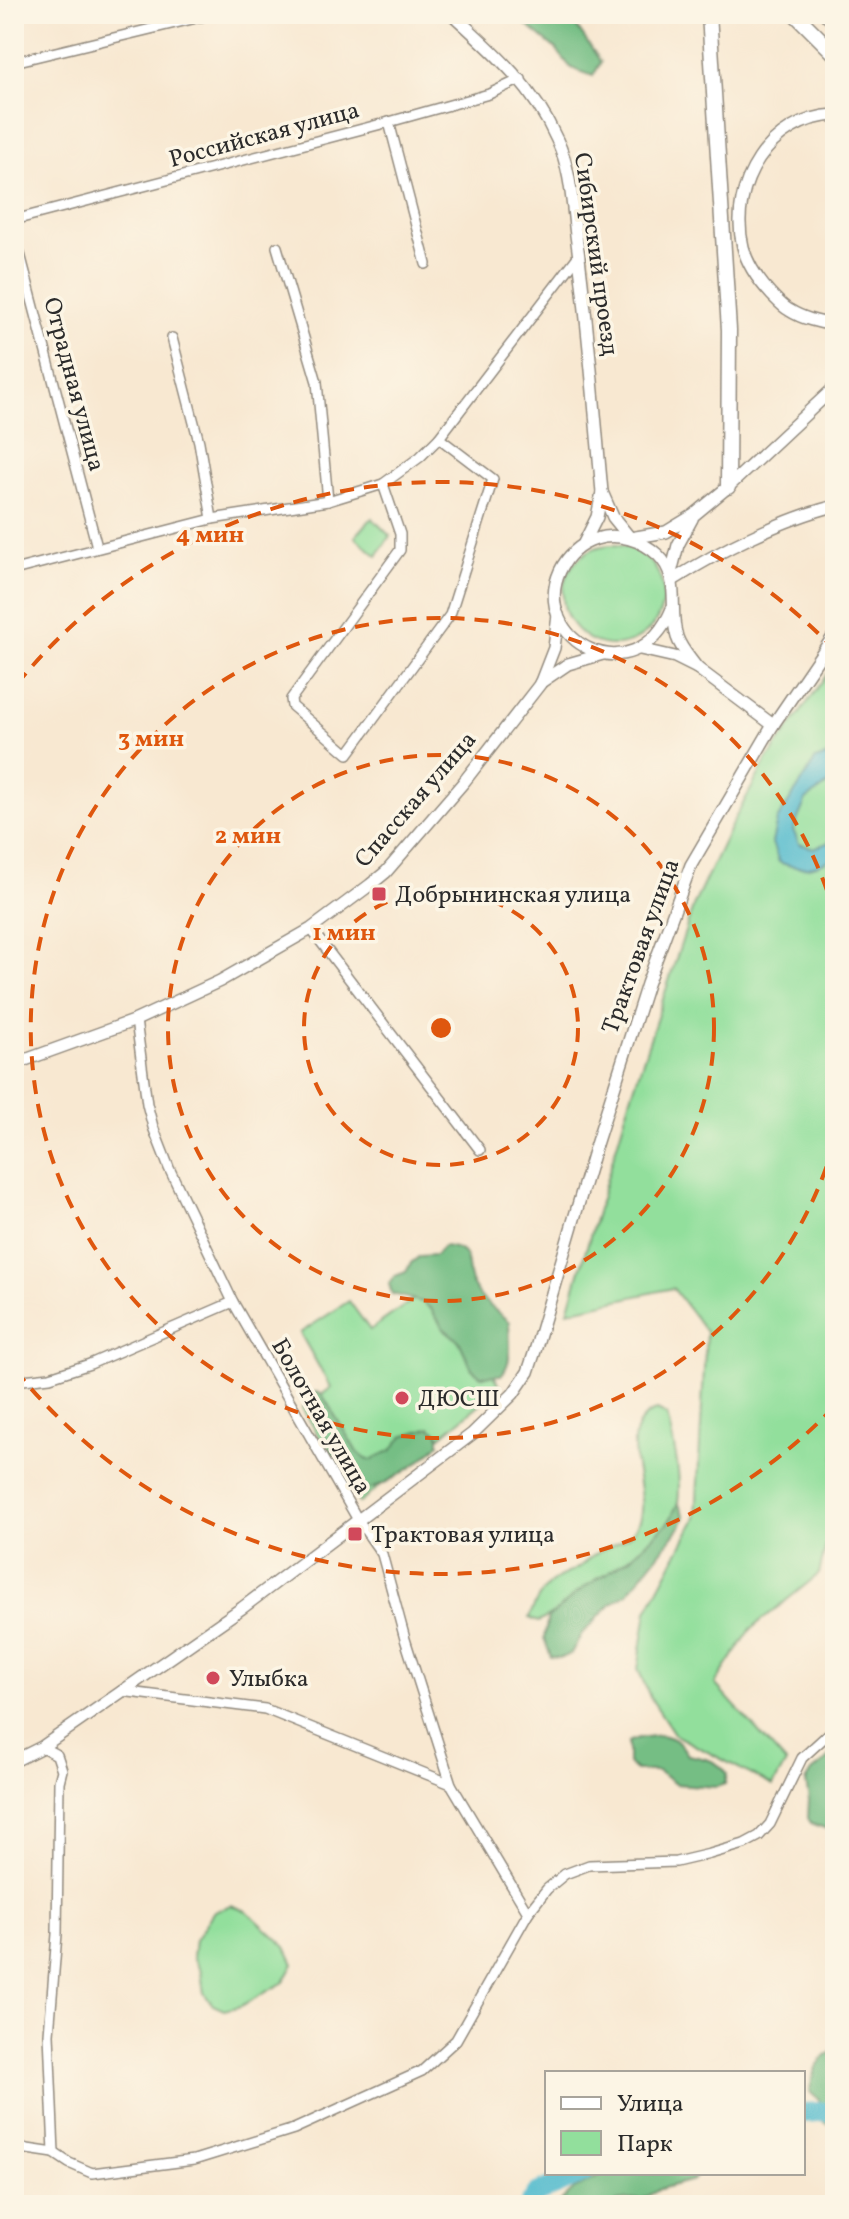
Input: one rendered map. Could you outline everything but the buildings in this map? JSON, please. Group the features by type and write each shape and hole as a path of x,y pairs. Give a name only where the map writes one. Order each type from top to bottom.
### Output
{"highway":[{"path":"709,14 729,330 728,487"},
{"path":"795,14 835,54"},
{"path":"827,14 835,22"}],"street":[{"path":"14,62 213,14"},
{"name":"Сибирский проезд","path":"452,14 521,79 559,142 569,175 602,492 597,517 583,545"},
{"name":"Российская улица","path":"14,220 389,122 489,94 521,79"},
{"path":"835,115 812,117 798,123 764,150 746,186 740,228 743,249 765,288 786,309 810,321 835,325"},
{"path":"389,122 426,264"},
{"name":"Отрадная улица","path":"14,231 97,547"},
{"path":"277,247 317,382 328,501"},
{"path":"14,570 212,519 328,501 383,484 420,457 439,438 579,255"},
{"path":"172,338 199,442 212,519"},
{"path":"672,609 665,626 640,649 616,655 605,654 576,641 563,625 558,615 555,589 564,563 583,545 607,536 630,538 666,532 694,515 835,387"},
{"path":"383,484 400,534 400,550 291,699 292,706 348,754 450,615 493,479 439,438"},
{"name":"Сибирский проезд","path":"602,492 613,517 630,538"},
{"path":"672,578 745,541 805,515 835,506"},
{"path":"694,515 678,545 672,578 672,609 679,642 697,668"},
{"path":"630,538 657,554 672,578"},
{"name":"Спасская улица","path":"540,684 554,648 558,615"},
{"name":"Трактовая улица","path":"14,1761 42,1747 242,1608 472,1434 513,1394 528,1372 647,984 691,865 773,725 835,634"},
{"path":"640,649 675,657 697,668 773,725"},
{"name":"Спасская улица","path":"14,1064 136,1020 220,981 342,908 386,872 463,783 540,684 568,664 605,654"},
{"path":"311,929 480,1150"},
{"name":"Болотная улица","path":"136,1020 141,1072 153,1127 169,1168 233,1302 358,1520 382,1554 451,1784 528,1913"},
{"path":"14,1381 50,1377 90,1364 233,1302"},
{"path":"121,1691 265,1709 451,1784"},
{"path":"14,2147 54,2153 92,2173 194,2160 294,2129 422,2071 456,2040 528,1913 547,1889 565,1874 589,1865 676,1862 744,1844 759,1836 770,1824 802,1758 835,1728"},
{"path":"42,1747 57,1755 62,1770 59,1782 57,1934 49,2034 54,2153"}],"green space":[{"path":"513,14 563,14 576,26 601,62 593,76 571,68 556,49"},
{"path":"372,518 390,536 377,556 355,537"},
{"path":"613,545 641,553 655,567 663,595 655,623 641,637 613,645 585,637 571,623 563,595 571,567 585,553"},
{"path":"835,663 835,1536 828,1537 819,1574 751,1629 715,1684 786,1763 773,1786 675,1735 650,1697 638,1669 647,1611 696,1518 706,1332 673,1288 568,1311 630,1100 694,904 765,763"},
{"path":"443,1246 464,1253 470,1279 477,1291 509,1322 509,1357 501,1375 481,1376 472,1369 459,1341 443,1328 431,1309 422,1302 392,1294 389,1284 395,1276 406,1272 420,1256 435,1255"},
{"name":"ДЮСШ","path":"438,1282 501,1387 359,1503 302,1408 331,1388 300,1333 349,1301 370,1330"},
{"path":"310,1393 322,1394 357,1452 366,1459 371,1460 392,1450 403,1436 430,1427 439,1433 439,1444 423,1459 387,1482 354,1491 306,1402"},
{"path":"657,1410 667,1415 676,1458 679,1491 674,1514 641,1549 582,1589 552,1614 538,1622 529,1618 538,1598 552,1582 627,1537 635,1529 641,1509 634,1446 636,1431 643,1419"},
{"path":"678,1503 685,1516 681,1526 628,1593 611,1604 581,1635 571,1654 561,1658 551,1657 544,1638 548,1618 582,1589 629,1559 669,1522"},
{"path":"661,1735 677,1742 688,1755 719,1766 727,1774 725,1784 716,1787 675,1784 658,1771 636,1771 628,1764 628,1742"},
{"path":"835,1747 835,1832 811,1823 808,1818 806,1782"},
{"path":"231,1905 247,1911 286,1947 294,1964 284,1982 241,2006 224,2010 213,2005 204,1993 201,1972 193,1957 195,1940 214,1911"},
{"path":"835,2049 835,2127 832,2127 823,2121 819,2100 810,2092 816,2067"},
{"path":"601,2175 698,2175 693,2180 660,2189 643,2199 618,2201 614,2205 557,2205 574,2189"}],"water":[{"path":"827,756 833,767 834,780 806,800 793,830 799,844 814,848 835,840 835,857 808,867 779,862 772,843 777,820 815,760"}],"waterway":[{"path":"805,2113 835,2111"},
{"path":"529,2205 537,2193 579,2175"}],"place":[{"name":"Добрынинская улица","path":"379,894"},
{"name":"ДЮСШ","path":"402,1398"},
{"name":"Трактовая улица","path":"355,1534"},
{"name":"Улыбка","path":"213,1678"}]}
